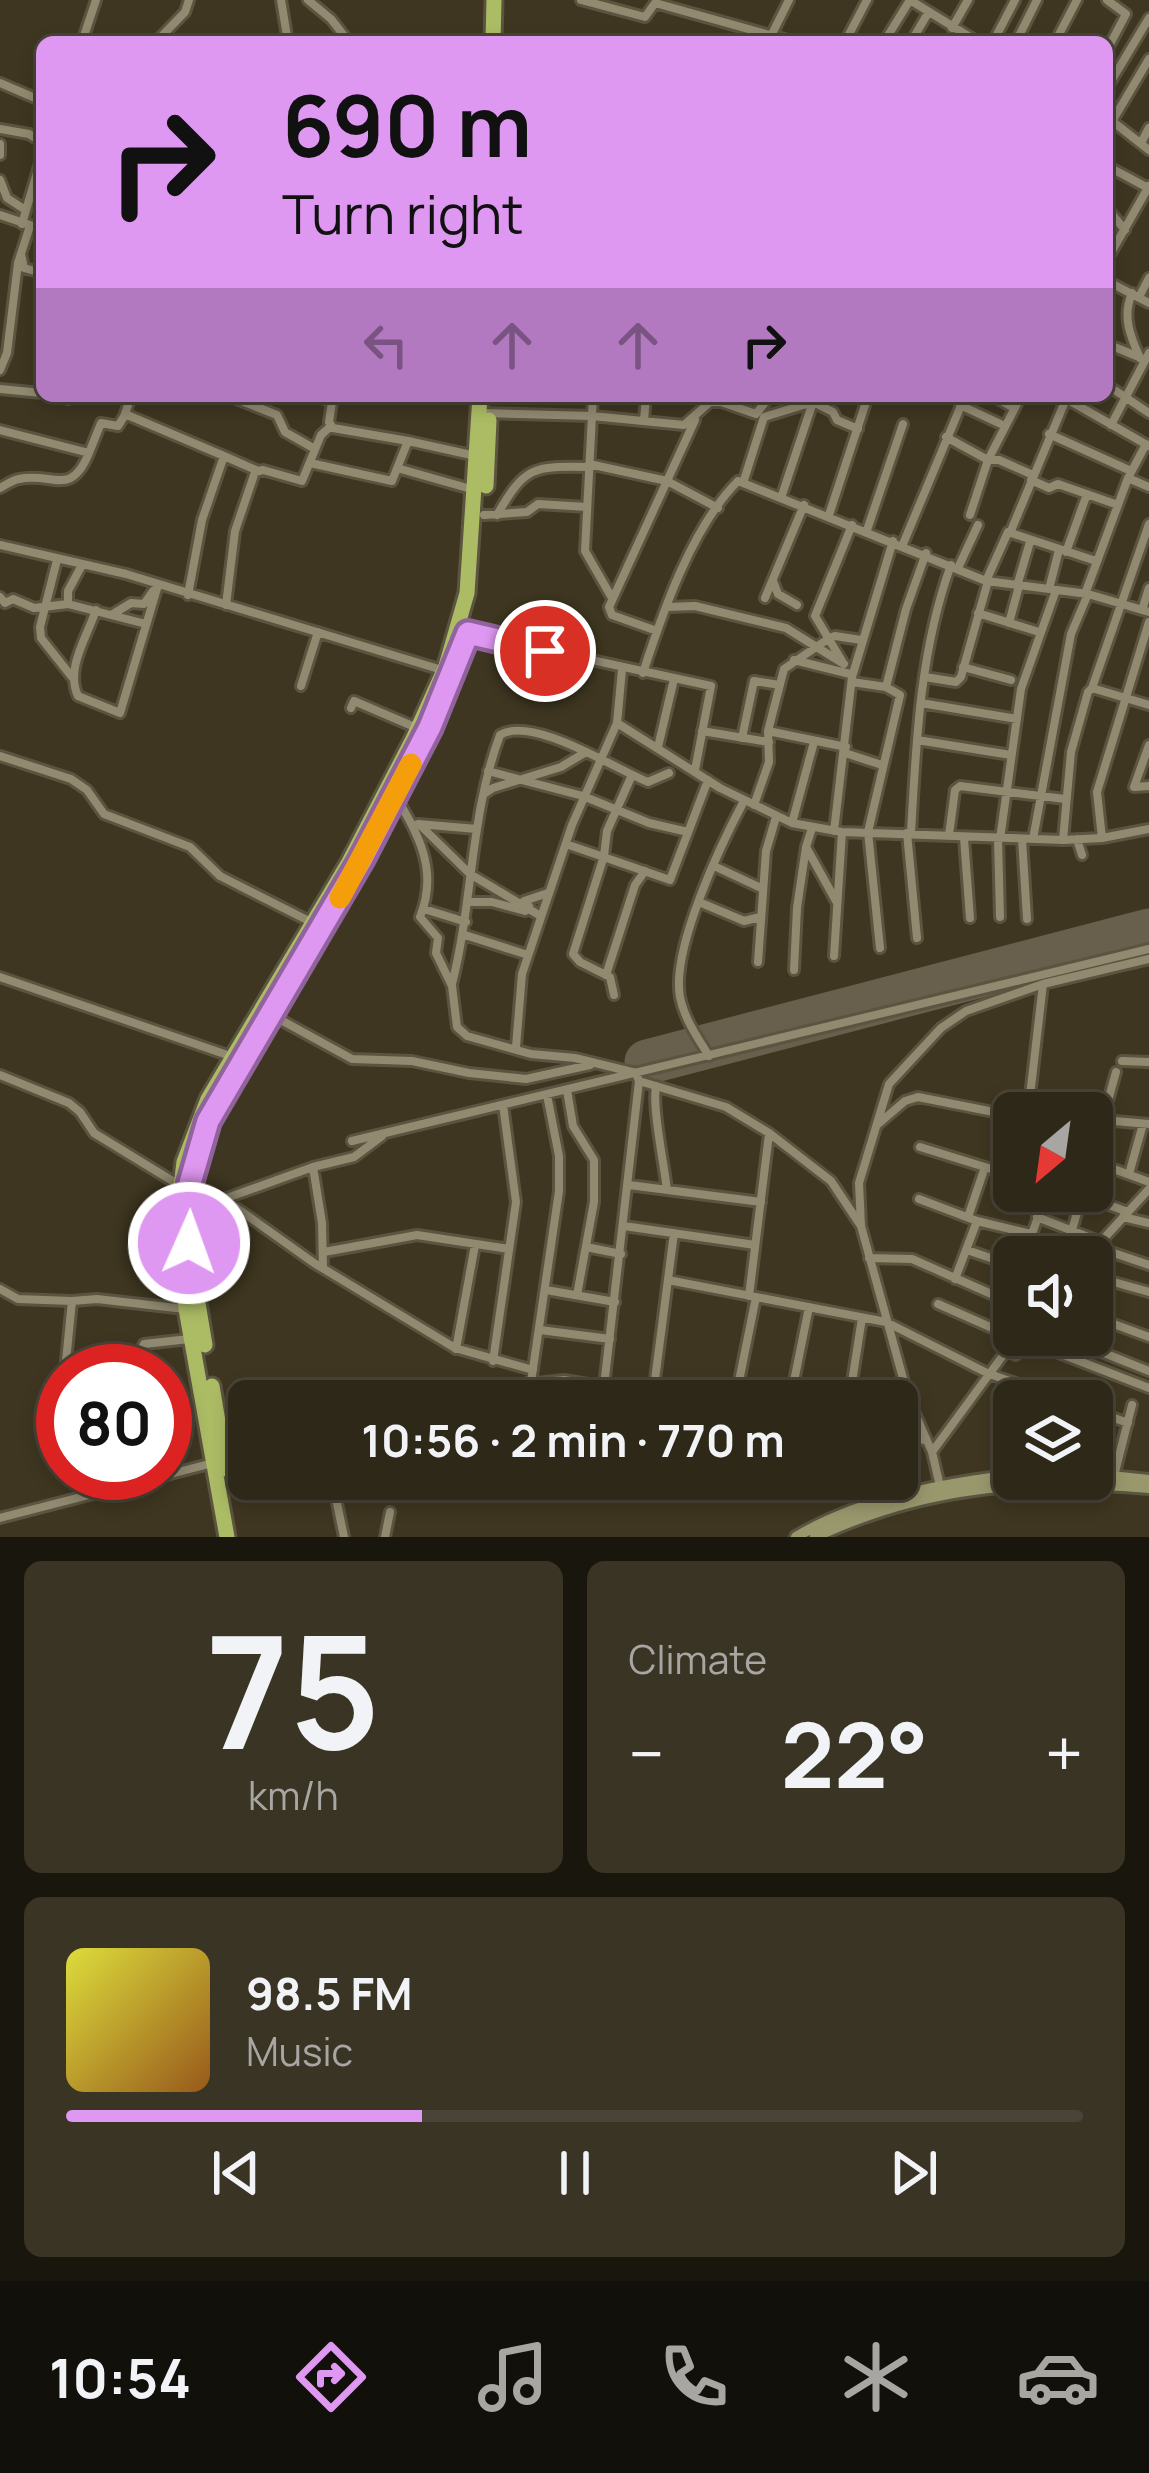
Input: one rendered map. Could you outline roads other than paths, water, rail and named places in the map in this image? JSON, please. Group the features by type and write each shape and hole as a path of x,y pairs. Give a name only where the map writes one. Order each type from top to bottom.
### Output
{"highway":[{"path":"494,36 499,0"},
{"path":"499,0 502,36"},
{"path":"218,1454 187,1309 179,1247 180,1186 193,1130 314,924 419,728 444,671 464,609 485,404"},
{"path":"232,1537 191,1264 188,1206 202,1136 238,1058 336,904 448,686 468,633 491,515 485,404"}],"street":[{"path":"84,36 97,0"},
{"path":"162,36 182,16 189,0"},
{"path":"281,0 287,36"},
{"path":"308,0 344,36"},
{"path":"581,0 645,16 656,2 770,36 789,0"},
{"path":"848,36 867,0"},
{"path":"888,36 910,0 956,34 968,0"},
{"path":"996,36 1015,0"},
{"path":"1019,36 1037,0"},
{"path":"1058,36 1077,0"},
{"path":"1107,0 1126,14 1113,39"},
{"path":"915,36 928,13"},
{"path":"1113,79 1149,18"},
{"path":"1113,116 1149,58"},
{"path":"0,83 36,98"},
{"path":"1113,125 1145,146 1149,128"},
{"path":"0,129 36,139"},
{"path":"0,144 0,155"},
{"path":"1113,169 1149,187 1113,250"},
{"path":"0,370 8,353 26,225 24,209 36,174"},
{"path":"0,180 8,198 24,209"},
{"path":"1136,211 1149,218"},
{"path":"0,215 36,228"},
{"path":"1113,215 1125,230"},
{"path":"21,253 24,268 36,271"},
{"path":"1145,357 1129,333 1126,310 1140,298 1149,278"},
{"path":"1113,284 1140,298"},
{"path":"1113,346 1145,357"},
{"path":"1111,425 1145,357"},
{"path":"0,388 36,392"},
{"path":"1113,388 1149,413"},
{"path":"0,488 20,478 63,482 76,475 101,423 118,426 128,402"},
{"path":"243,402 277,415 285,432 316,448"},
{"path":"125,414 256,470 302,481 321,435 331,426 332,402"},
{"path":"593,402 586,551 613,600"},
{"path":"644,421 646,402"},
{"path":"657,631 612,615 609,608 696,418 710,402"},
{"path":"721,402 756,414 765,402"},
{"path":"744,480 761,420 804,402"},
{"path":"782,495 813,402"},
{"path":"818,402 837,420 858,429"},
{"path":"829,515 866,402"},
{"path":"834,956 838,831 851,678 898,542 961,402"},
{"path":"965,402 1005,426"},
{"path":"1003,402 1014,409"},
{"path":"970,515 988,460 1018,402"},
{"path":"925,677 956,682 987,581 1062,402"},
{"path":"1034,839 1071,634 1130,475 1148,445 1072,402"},
{"path":"485,404 684,425 696,418"},
{"path":"867,530 903,424"},
{"path":"331,426 478,457"},
{"path":"0,430 88,453"},
{"path":"1049,434 1149,487"},
{"path":"946,437 1049,488 1058,484 1118,505"},
{"path":"310,463 392,481 408,441"},
{"path":"188,595 202,520 224,456"},
{"path":"491,515 520,478 543,466 588,466 667,481 718,508"},
{"path":"397,469 476,490"},
{"path":"226,605 235,531 256,470"},
{"path":"643,673 665,607 718,508 734,484 744,480 987,581 1086,594 1145,611 1149,588"},
{"path":"1000,917 999,838 1017,718 1062,551 1087,494"},
{"path":"491,515 527,512 538,504 587,507"},
{"path":"765,598 804,505"},
{"path":"1063,840 1071,752 1086,695 1149,524"},
{"path":"851,678 815,616 852,525"},
{"path":"917,938 909,833 921,703 936,608 977,525"},
{"path":"1010,532 1096,562"},
{"path":"1009,623 1030,542"},
{"path":"0,544 126,574 444,671"},
{"path":"886,688 926,554"},
{"path":"57,560 44,605 41,638 72,678 78,696 120,713 158,586"},
{"path":"68,604 68,591 82,566"},
{"path":"773,579 778,594 797,605"},
{"path":"112,614 131,603 144,604 158,586"},
{"path":"0,597 5,603 13,599 34,608 68,604 146,624"},
{"path":"665,607 695,606 786,628 844,664"},
{"path":"72,678 96,610"},
{"path":"978,613 1039,632"},
{"path":"1102,838 1097,792 1149,622"},
{"path":"301,686 318,632"},
{"path":"468,633 711,686 694,771"},
{"path":"709,1055 687,1019 679,991 680,972 714,866 769,762 769,736 784,669 828,639 861,640"},
{"path":"793,661 900,694 868,832 880,948"},
{"path":"963,667 1011,680"},
{"path":"516,1047 518,993 528,955 583,796 617,723 622,670"},
{"path":"658,747 675,678"},
{"path":"742,738 754,681 780,685"},
{"path":"1092,688 1149,705"},
{"path":"351,708 354,701 419,728"},
{"path":"921,703 1017,718"},
{"path":"617,723 776,818 812,828 1063,840 1149,829"},
{"path":"452,986 465,934 482,798 500,735 511,729 600,755 648,782 669,773"},
{"path":"702,731 814,742 882,765"},
{"path":"917,740 1011,755"},
{"path":"792,823 814,742"},
{"path":"1149,745 1134,787 1149,786"},
{"path":"482,798 488,790 561,766 587,752"},
{"path":"0,756 71,779 87,790 104,814 190,847 220,876 314,924"},
{"path":"488,771 583,796 649,824 688,832"},
{"path":"614,994 612,980 573,954 604,856 607,831 632,775"},
{"path":"566,844 670,880 708,780"},
{"path":"949,835 957,788 1064,799"},
{"path":"395,795 415,824 470,874 541,915"},
{"path":"758,962 766,851 776,818"},
{"path":"415,824 477,830"},
{"path":"415,824 427,859 421,916 438,938 437,957 452,986 457,1028 466,1036 546,1058 574,1058 726,1107 831,1181 861,1226"},
{"path":"794,970 797,908 812,828"},
{"path":"964,838 970,918"},
{"path":"1022,839 1027,919"},
{"path":"1077,839 1082,855"},
{"path":"806,847 836,902"},
{"path":"714,866 763,889"},
{"path":"606,975 635,885 645,871"},
{"path":"541,915 524,901 550,892"},
{"path":"467,902 491,902 541,915"},
{"path":"699,902 744,921 761,916"},
{"path":"424,909 466,922"},
{"path":"465,934 528,955"},
{"path":"352,1142 638,1077 709,1055 1149,950"},
{"path":"940,1486 932,1452 909,1400 861,1226 859,1183 892,1078 940,1028 966,1011 1043,984 1149,959"},
{"path":"0,976 238,1058"},
{"path":"1031,1092 1043,984"},
{"path":"270,1014 352,1059 412,1060 526,1079 591,1065"},
{"path":"1122,1061 1149,1062"},
{"path":"1109,1092 1116,1072"},
{"path":"0,1075 69,1103 94,1133 180,1186"},
{"path":"605,1380 638,1077"},
{"path":"656,1086 653,1104 661,1128 667,1190"},
{"path":"567,1090 573,1126 594,1160 594,1202 577,1295"},
{"path":"531,1380 558,1206 560,1169 547,1095"},
{"path":"875,1126 918,1096 993,1112"},
{"path":"493,1361 515,1194 503,1105"},
{"path":"1113,1126 1146,1124 1129,1174"},
{"path":"188,1206 354,1157 386,1133"},
{"path":"739,1380 753,1296 769,1133"},
{"path":"920,1147 993,1169"},
{"path":"313,1167 322,1268"},
{"path":"955,1279 967,1250 985,1167"},
{"path":"1106,1236 1149,1186 1113,1168"},
{"path":"629,1185 760,1202"},
{"path":"224,1199 322,1268 457,1349 533,1370"},
{"path":"919,1199 1031,1234 1039,1212"},
{"path":"1113,1208 1149,1223"},
{"path":"1072,1230 1077,1212"},
{"path":"1037,1217 1084,1236"},
{"path":"624,1226 755,1245"},
{"path":"655,1380 674,1233"},
{"path":"324,1252 417,1234 509,1249"},
{"path":"457,1349 475,1245"},
{"path":"586,1247 621,1254"},
{"path":"967,1250 993,1259"},
{"path":"1113,1250 1149,1265"},
{"path":"868,1258 911,1259 993,1295"},
{"path":"668,1280 886,1322 1009,1380"},
{"path":"1113,1282 1149,1292"},
{"path":"0,1288 18,1299 97,1299 187,1309"},
{"path":"546,1289 615,1302"},
{"path":"68,1344 72,1301"},
{"path":"938,1304 993,1327"},
{"path":"794,1380 808,1307"},
{"path":"853,1380 862,1318"},
{"path":"1113,1324 1149,1337"},
{"path":"540,1330 610,1339"},
{"path":"144,1344 194,1338"},
{"path":"932,1452 1000,1356"},
{"path":"1066,1356 1149,1388"},
{"path":"1112,1356 1149,1371"},
{"path":"1132,1406 1114,1476 1149,1484"},
{"path":"1113,1418 1128,1423"},
{"path":"918,1438 927,1440"},
{"path":"0,1519 228,1449"},
{"path":"796,1537 856,1510 940,1486 993,1478"},
{"path":"815,1537 897,1506 972,1489 1035,1482 1149,1484"},
{"path":"336,1500 344,1537"},
{"path":"386,1537 390,1512"}]}
